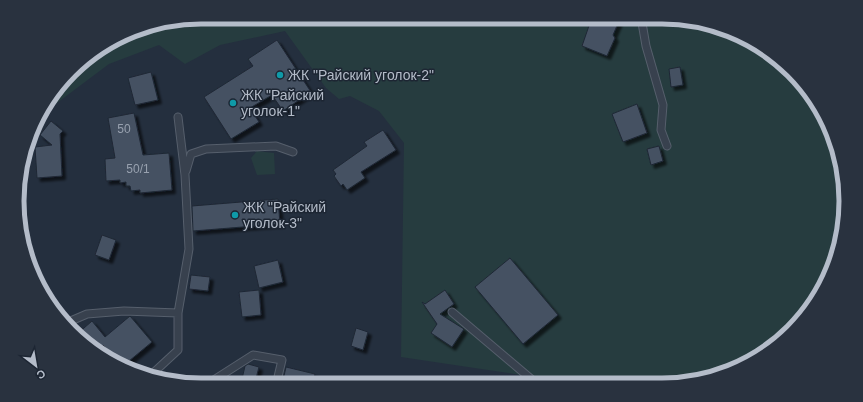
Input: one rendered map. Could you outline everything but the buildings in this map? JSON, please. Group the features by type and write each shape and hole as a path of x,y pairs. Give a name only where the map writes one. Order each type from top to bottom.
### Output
{"lane":[{"path":"642,24 646,46 663,106 661,130 667,146"},
{"path":"154,372 178,350 178,313 189,249 185,175 178,117"},
{"path":"185,175 191,154 206,149 276,146 293,152"},
{"path":"70,320 87,314 124,311 178,313"},
{"path":"452,312 530,378"},
{"path":"217,378 253,355 282,360 278,378"}],"green space":[{"path":"189,24 674,24 697,27 730,37 760,54 779,68 795,84 809,103 826,133 836,166 839,189 839,213 836,236 830,258 821,279 795,318 779,334 760,348 740,360 719,369 697,375 674,378 541,378 401,357 404,143 379,111 350,96 339,99 326,88 285,31 220,45 185,64 159,45 109,64 51,108 68,84 84,68 112,48 144,33 166,27"},
{"path":"257,151 274,153 275,174 257,175 251,158"}],"place":[{"name":"ЖК \"Райский уголок-2\"","path":"280,75"},
{"name":"ЖК \"Райский уголок-1\"","path":"233,103"},
{"name":"ЖК \"Райский уголок-3\"","path":"235,215"}]}
